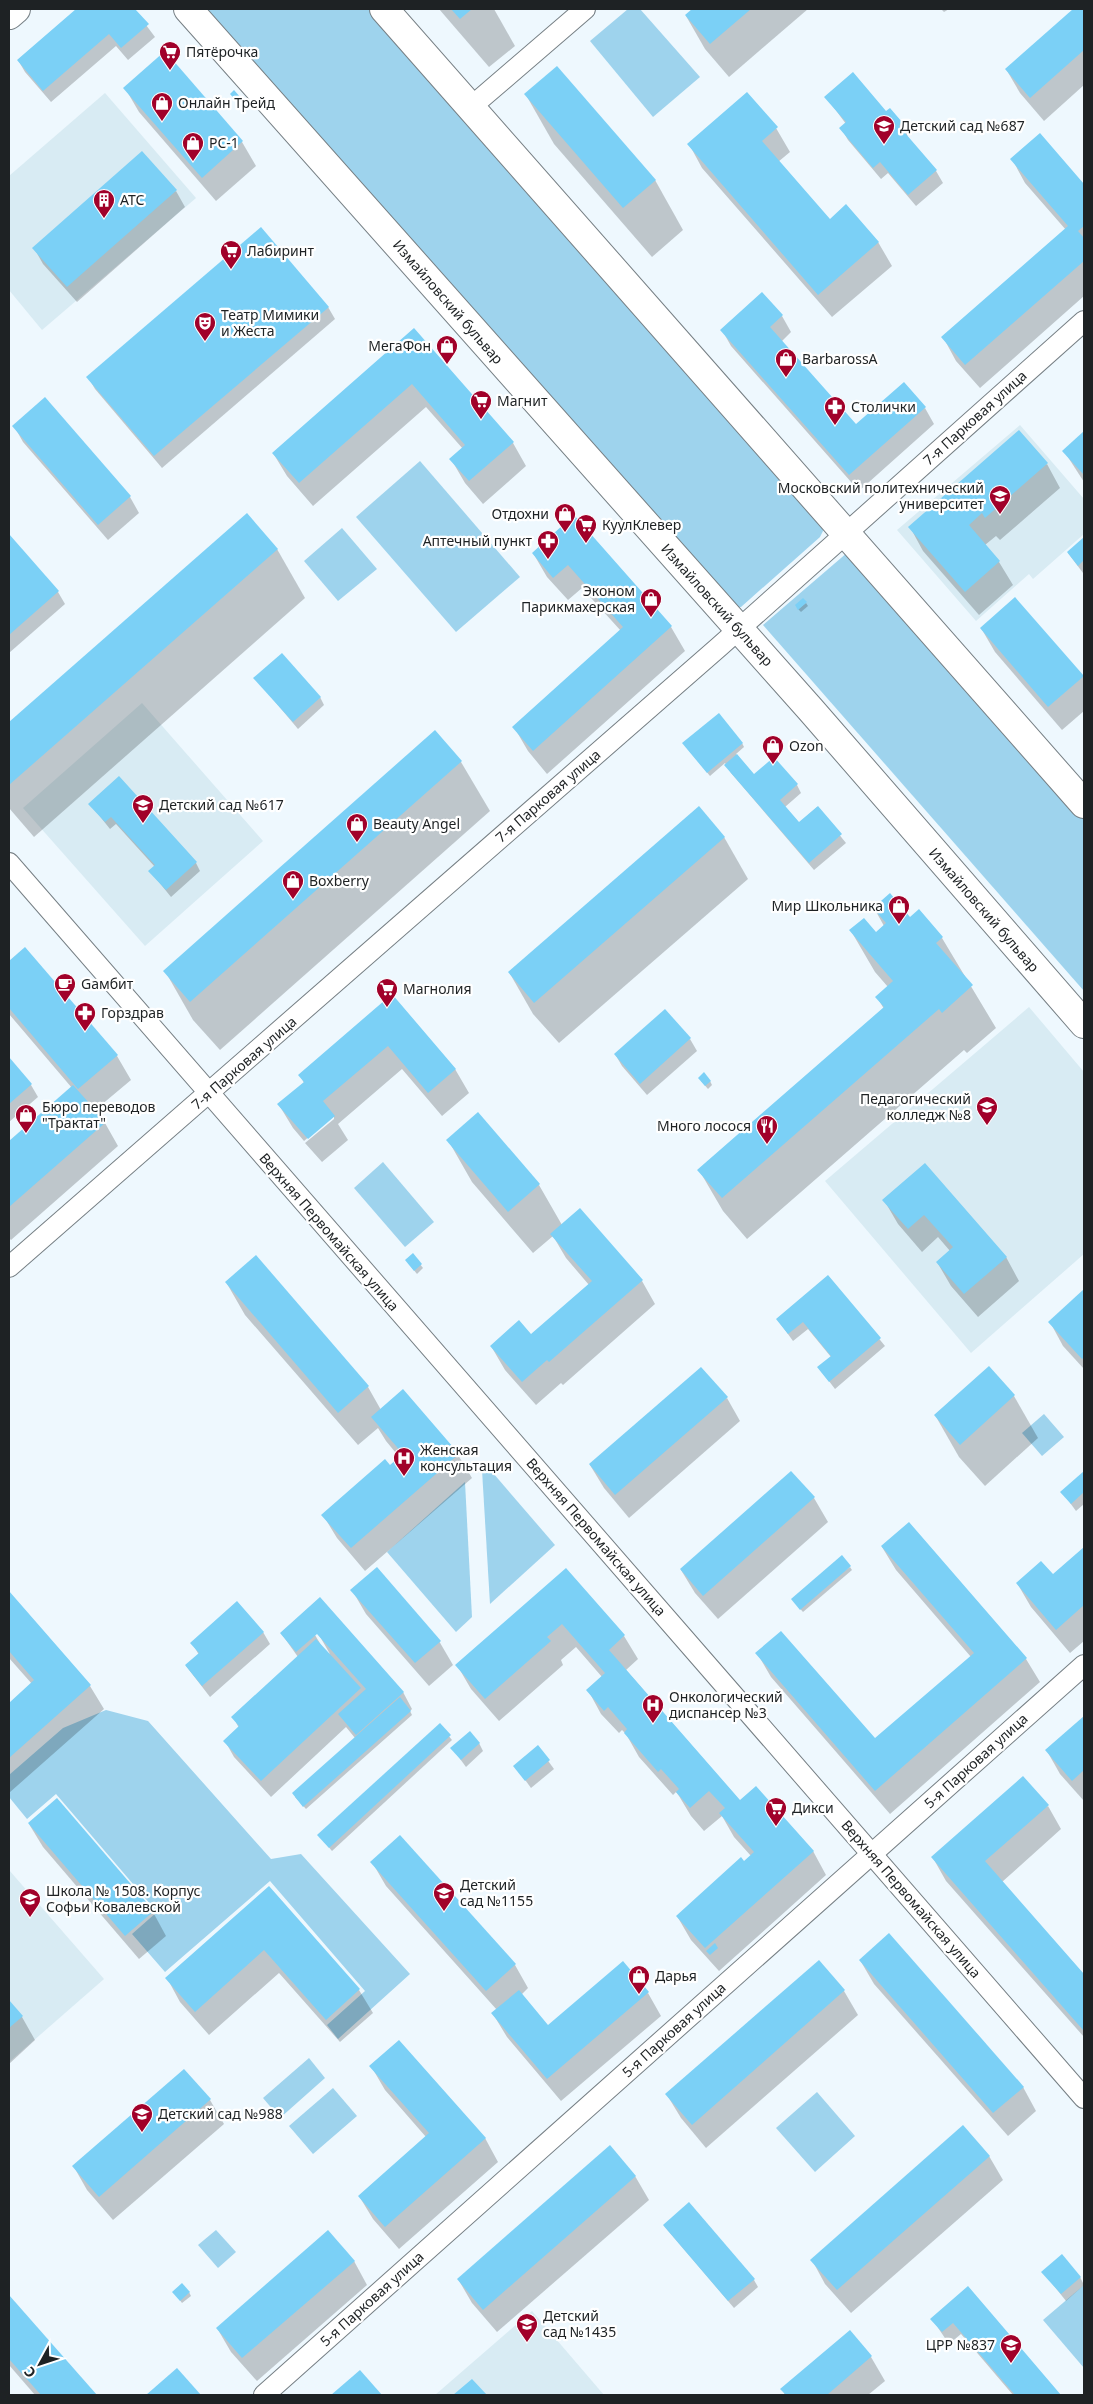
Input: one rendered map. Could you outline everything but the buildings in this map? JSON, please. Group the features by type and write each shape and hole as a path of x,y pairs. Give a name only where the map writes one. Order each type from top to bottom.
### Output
{"street":[{"path":"9,15 16,9"},
{"name":"Измайловский бульвар","path":"188,9 1084,1024"},
{"path":"384,9 847,532 1084,804"},
{"path":"471,107 584,9"},
{"name":"7-я Парковая улица","path":"9,1267 738,630 1084,321"},
{"name":"Верхняя Первомайская улица","path":"9,863 1084,2098"},
{"name":"5-я Парковая улица","path":"264,2395 1084,1665"}],"shaded area":[{"path":"199,9 368,9 822,523 823,531 820,537 741,607 732,608"},
{"path":"628,9 640,9 700,77 653,117 590,41"},
{"path":"105,93 196,198 42,330 9,290 9,176"},
{"name":"Московский политехнический университет","path":"1020,425 1084,499 1084,534 1033,579 1029,574 976,621 897,530"},
{"path":"420,461 520,577 456,632 356,517"},
{"path":"342,528 377,569 338,601 304,561"},
{"path":"848,552 1084,818 1084,991 763,625"},
{"name":"Детский сад №617","path":"142,703 263,841 145,946 23,808"},
{"name":"Педагогический колледж №8","path":"1029,1007 1084,1072 1084,1254 971,1353 825,1181"},
{"path":"383,1162 434,1222 405,1247 354,1188"},
{"path":"1044,1414 1064,1437 1042,1456 1022,1433"},
{"path":"487,1466 555,1545 490,1604 482,1470"},
{"path":"465,1482 472,1617 456,1632 387,1552"},
{"path":"106,1710 148,1721 271,1859 301,1854 410,1974 338,2039 327,2025 365,1991 270,1881 165,1972 132,1934 157,1912 56,1794 27,1819 9,1797 9,1775 63,1728"},
{"name":"Школа № 1508. Корпус Софьи Ковалевской","path":"9,1870 104,1979 9,2062"},
{"path":"309,2058 325,2078 280,2118 263,2098"},
{"path":"333,2088 357,2116 313,2154 289,2126"},
{"path":"817,2092 855,2136 815,2172 776,2128"},
{"path":"216,2230 236,2252 218,2268 198,2245"},
{"path":"1084,2285 1084,2368 1043,2320"},
{"name":"Детский сад №1435","path":"532,2311 604,2395 435,2395"}],"place":[{"name":"Пятёрочка","path":"170,71"},
{"name":"Онлайн Трейд","path":"162,122"},
{"name":"Детский сад №687","path":"884,145"},
{"name":"PC-1","path":"193,162"},
{"name":"АТС","path":"104,219"},
{"name":"Лабиринт","path":"231,270"},
{"name":"Театр Мимики и Жеста","path":"205,342"},
{"name":"МегаФон","path":"447,365"},
{"name":"BarbarossA","path":"786,378"},
{"name":"Магнит","path":"481,420"},
{"name":"Столички","path":"835,426"},
{"name":"Московский политехнический университет","path":"1000,515"},
{"name":"Отдохни","path":"565,533"},
{"name":"КуулКлевер","path":"586,544"},
{"name":"Аптечный пункт","path":"548,560"},
{"name":"Эконом Парикмахерская","path":"651,618"},
{"name":"Ozon","path":"773,765"},
{"name":"Детский сад №617","path":"143,824"},
{"name":"Beauty Angel","path":"357,843"},
{"name":"Boxberry","path":"293,900"},
{"name":"Мир Школьника","path":"899,925"},
{"name":"Gамбит","path":"65,1003"},
{"name":"Магнолия","path":"387,1008"},
{"name":"Горздрав","path":"85,1032"},
{"name":"Педагогический колледж №8","path":"987,1126"},
{"name":"Бюро переводов \"Трактат\"","path":"26,1134"},
{"name":"Много лосося","path":"767,1145"},
{"name":"Женская консультация","path":"404,1477"},
{"name":"Онкологический диспансер №3","path":"653,1724"},
{"name":"Дикси","path":"776,1827"},
{"name":"Детский сад №1155","path":"444,1912"},
{"name":"Школа № 1508. Корпус Софьи Ковалевской","path":"30,1918"},
{"name":"Дарья","path":"639,1995"},
{"name":"Детский сад №988","path":"142,2133"},
{"name":"Детский сад №1435","path":"527,2343"},
{"name":"ЦРР №837","path":"1011,2364"}]}
